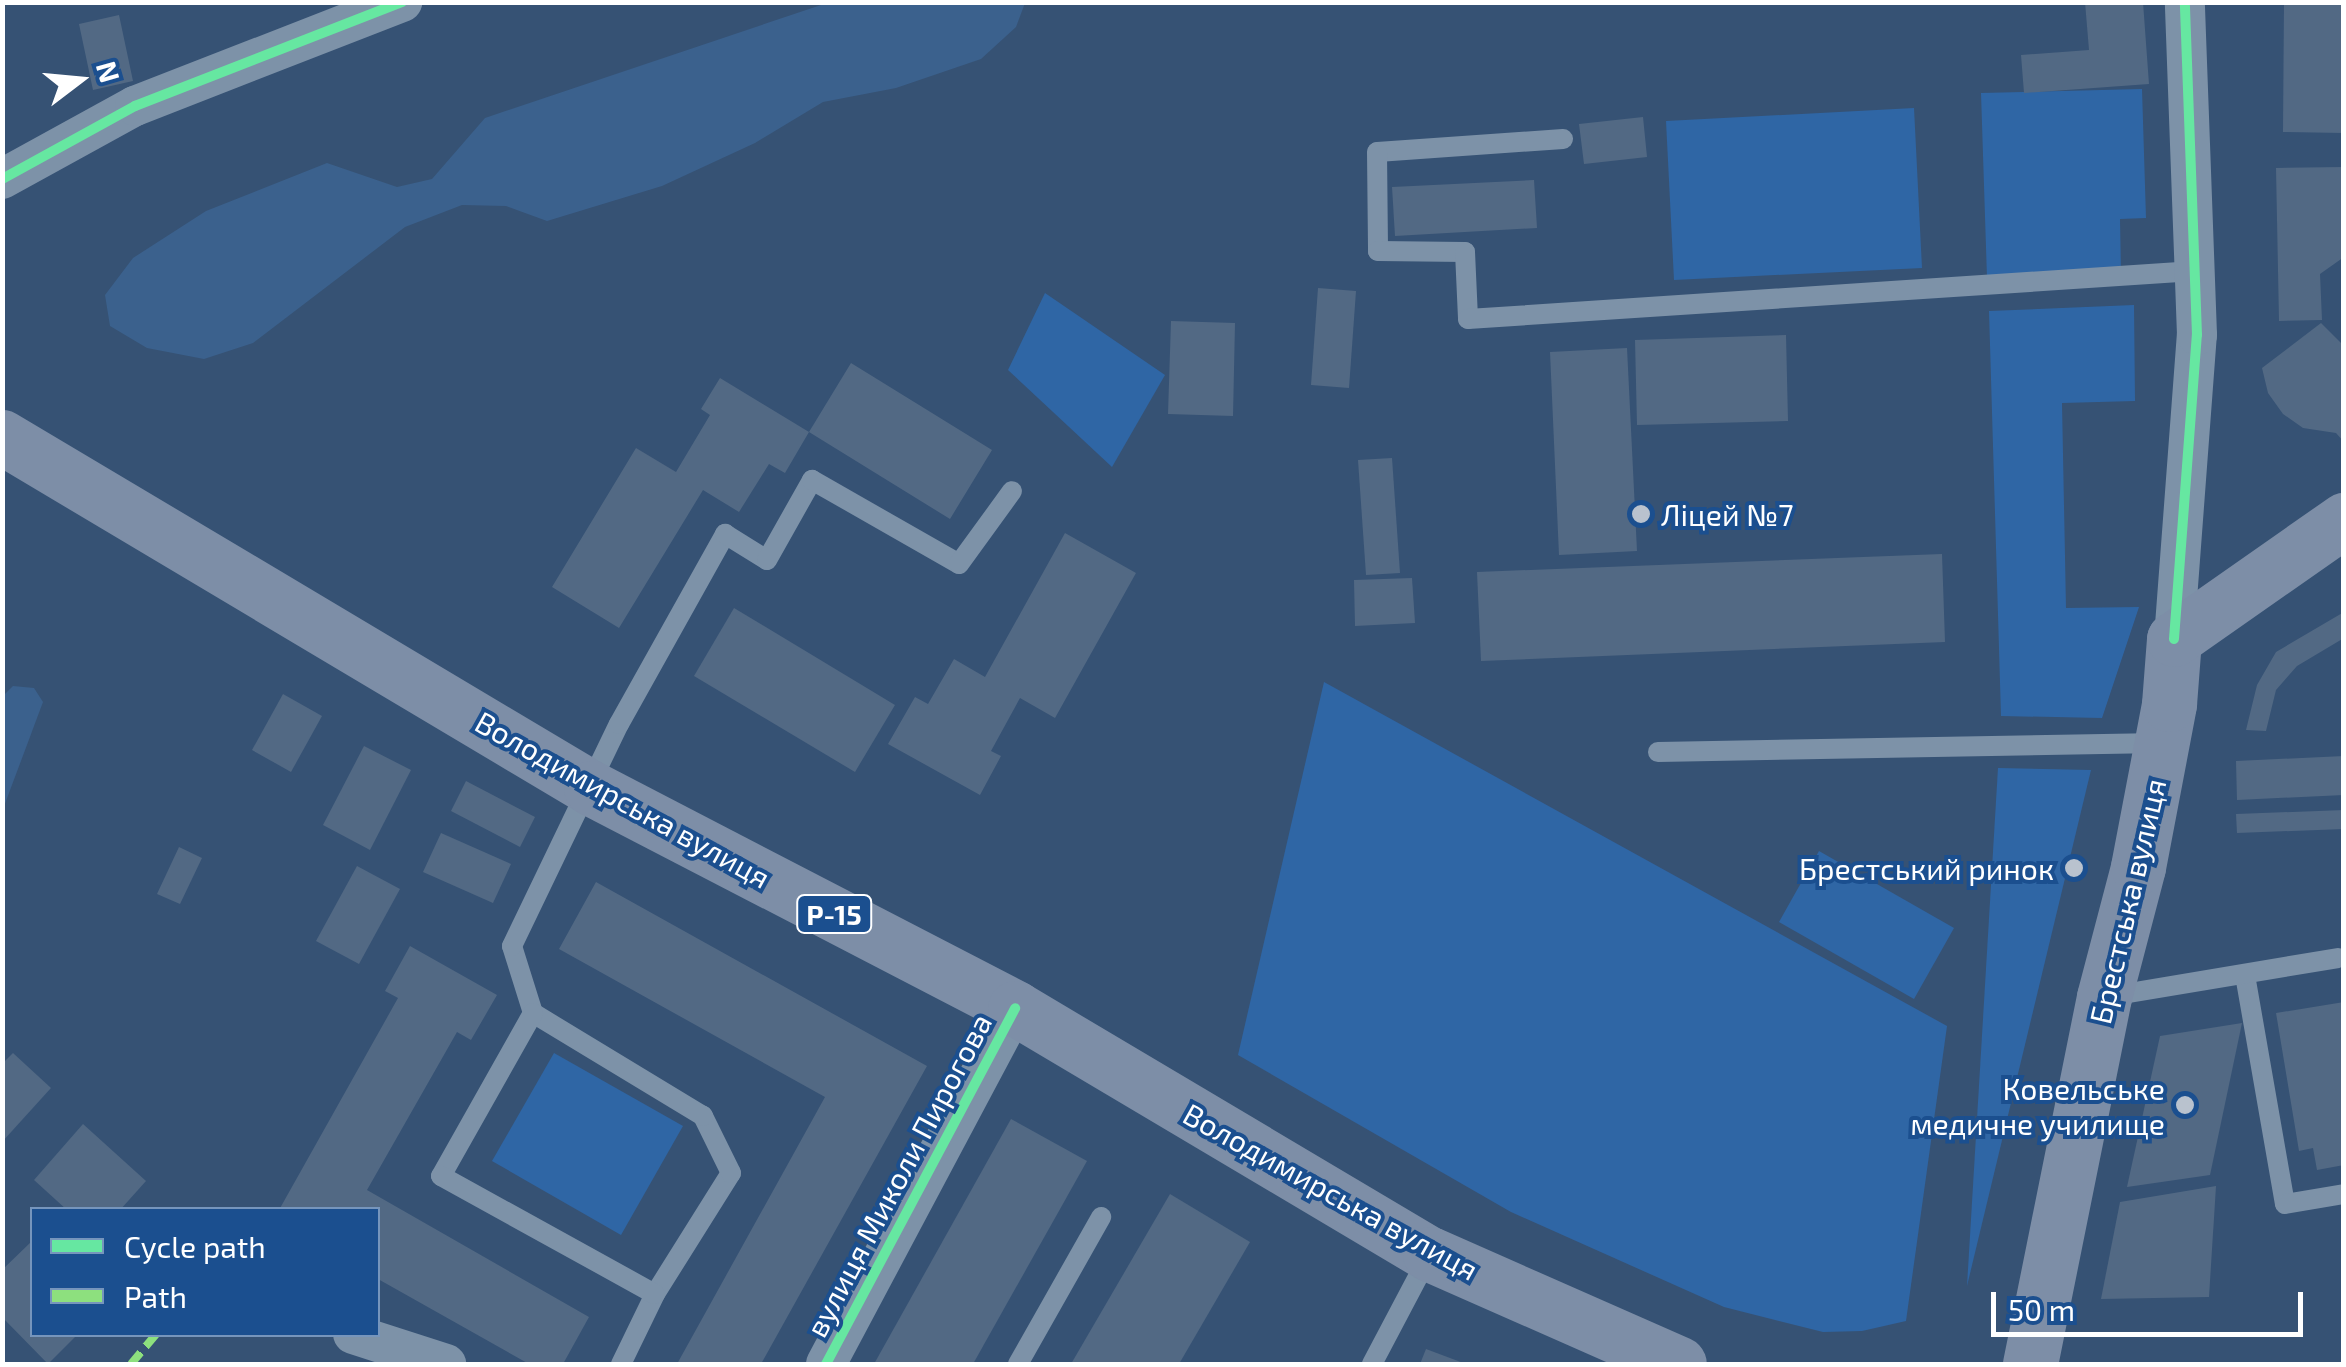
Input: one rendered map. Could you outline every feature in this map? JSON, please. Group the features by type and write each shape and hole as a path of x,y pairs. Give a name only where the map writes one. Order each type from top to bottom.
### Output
{"main road":[{"name":"Володимирська вулиця","path":"2,437 591,788 1015,1008 1430,1254 1678,1364"},
{"path":"2174,639 2344,520"},
{"name":"Брестська вулиця","path":"2030,1364 2104,997 2138,867 2162,743 2174,639"}],"street":[{"path":"2,179 135,106 402,2"},
{"path":"2174,639 2196,334 2185,2"},
{"name":"вулиця Миколи Пирогова","path":"826,1364 1015,1008"},
{"path":"362,1337 446,1364"}],"lane":[{"path":"1563,139 1377,152 1378,251 1465,252 1468,319 2194,271"},
{"path":"621,1364 655,1294 731,1173 702,1116 533,1014 512,946 619,724 725,534 767,560 812,480 959,564 1012,491"},
{"path":"1658,752 2162,743"},
{"path":"2104,997 2338,958"},
{"path":"2246,974 2285,1204 2344,1194"},
{"path":"533,1014 441,1176 655,1294"},
{"path":"1018,1364 1100,1216"},
{"path":"1372,1364 1430,1254"}],"shaded area":[{"path":"827,3 1025,3 1016,27 981,59 896,88 823,102 755,143 662,186 547,221 506,206 462,205 405,227 253,343 204,359 147,348 110,326 105,295 133,258 206,211 327,163 397,187 432,179 485,118"},
{"path":"2142,89 2146,218 2120,219 2121,274 1987,278 1981,93"},
{"path":"1914,108 1922,268 1674,280 1666,121"},
{"path":"1045,293 1165,375 1112,467 1008,370"},
{"path":"2134,305 2135,401 2062,403 2066,608 2139,607 2102,718 2001,716 1989,311"},
{"path":"1324,682 1947,1026 1906,1321 1862,1331 1823,1332 1724,1307 1511,1212 1238,1055"},
{"path":"13,686 34,688 43,702 3,809 3,696"},
{"path":"1998,768 2091,770 1967,1286"},
{"path":"1819,851 1954,928 1914,999 1779,922"},
{"path":"554,1053 683,1126 621,1235 492,1161"}],"building":[{"path":"2085,2 2143,2 2149,84 2024,93 2021,55 2089,50"},
{"path":"2284,2 2344,2 2344,133 2283,132"},
{"path":"119,15 133,81 93,90 79,24"},
{"path":"1643,117 1647,157 1584,164 1579,124"},
{"path":"2344,167 2344,257 2320,274 2322,320 2279,321 2276,168"},
{"path":"1534,180 1537,228 1395,236 1392,187"},
{"path":"1318,288 1356,291 1349,388 1311,385"},
{"path":"1171,321 1235,323 1233,416 1168,414"},
{"path":"2321,323 2344,346 2344,442 2336,433 2303,428 2283,414 2268,393 2262,368"},
{"path":"1786,335 1788,421 1637,425 1635,340"},
{"path":"1627,348 1637,551 1559,555 1550,352"},
{"path":"851,363 992,450 950,519 809,432"},
{"path":"720,378 809,432 785,473 769,464 739,512 703,490 619,628 552,587 636,448 676,472 710,415 701,409"},
{"path":"1392,458 1400,573 1366,575 1358,460"},
{"path":"1065,533 1136,573 1055,718 1020,698 991,751 1001,756 980,795 888,744 915,697 928,704 954,659 985,677"},
{"path":"1942,554 1945,642 1481,661 1477,572"},
{"path":"1412,578 1415,623 1355,626 1354,580"},
{"path":"734,608 895,705 855,772 694,676"},
{"path":"2344,612 2344,638 2297,666 2276,690 2266,731 2246,730 2257,685 2276,652"},
{"path":"283,694 322,716 291,772 252,750"},
{"path":"364,746 411,770 370,850 323,825"},
{"path":"2344,756 2344,795 2237,800 2236,761"},
{"path":"466,781 535,817 520,847 451,811"},
{"path":"2344,810 2344,829 2237,833 2236,814"},
{"path":"441,833 511,864 493,903 423,872"},
{"path":"179,847 202,858 180,904 157,894"},
{"path":"357,866 400,889 359,964 316,941"},
{"path":"596,882 927,1066 761,1364 677,1364 825,1097 559,949"},
{"path":"410,946 497,995 471,1040 457,1032 367,1190 589,1317 563,1364 529,1364 380,1280 380,1207 281,1207 398,998 385,991"},
{"path":"2344,1002 2344,1165 2317,1170 2313,1148 2299,1151 2276,1013"},
{"name":"Ковельське медичне училище","path":"2242,1023 2210,1175 2127,1187 2160,1036"},
{"path":"13,1053 51,1088 2,1142 2,1064"},
{"path":"1011,1119 1087,1161 973,1364 874,1364"},
{"path":"83,1124 146,1181 123,1207 64,1207 34,1180"},
{"path":"2216,1186 2209,1297 2101,1299 2120,1202"},
{"path":"1170,1194 1250,1242 1179,1364 1071,1364"},
{"path":"30,1243 30,1337 75,1337 48,1364 2,1317 2,1270"},
{"path":"1426,1349 1466,1364 1420,1364"}],"marked path":[{"path":"131,1364 154,1337"}],"cycle path":[{"path":"2,179 135,106 402,2"},
{"path":"2174,639 2197,335 2185,2"},
{"path":"826,1364 1015,1008"}],"place":[{"name":"Ліцей №7","path":"1641,514"},
{"name":"Брестський ринок","path":"2074,868"},
{"name":"Ковельське медичне училище","path":"2185,1105"}]}
